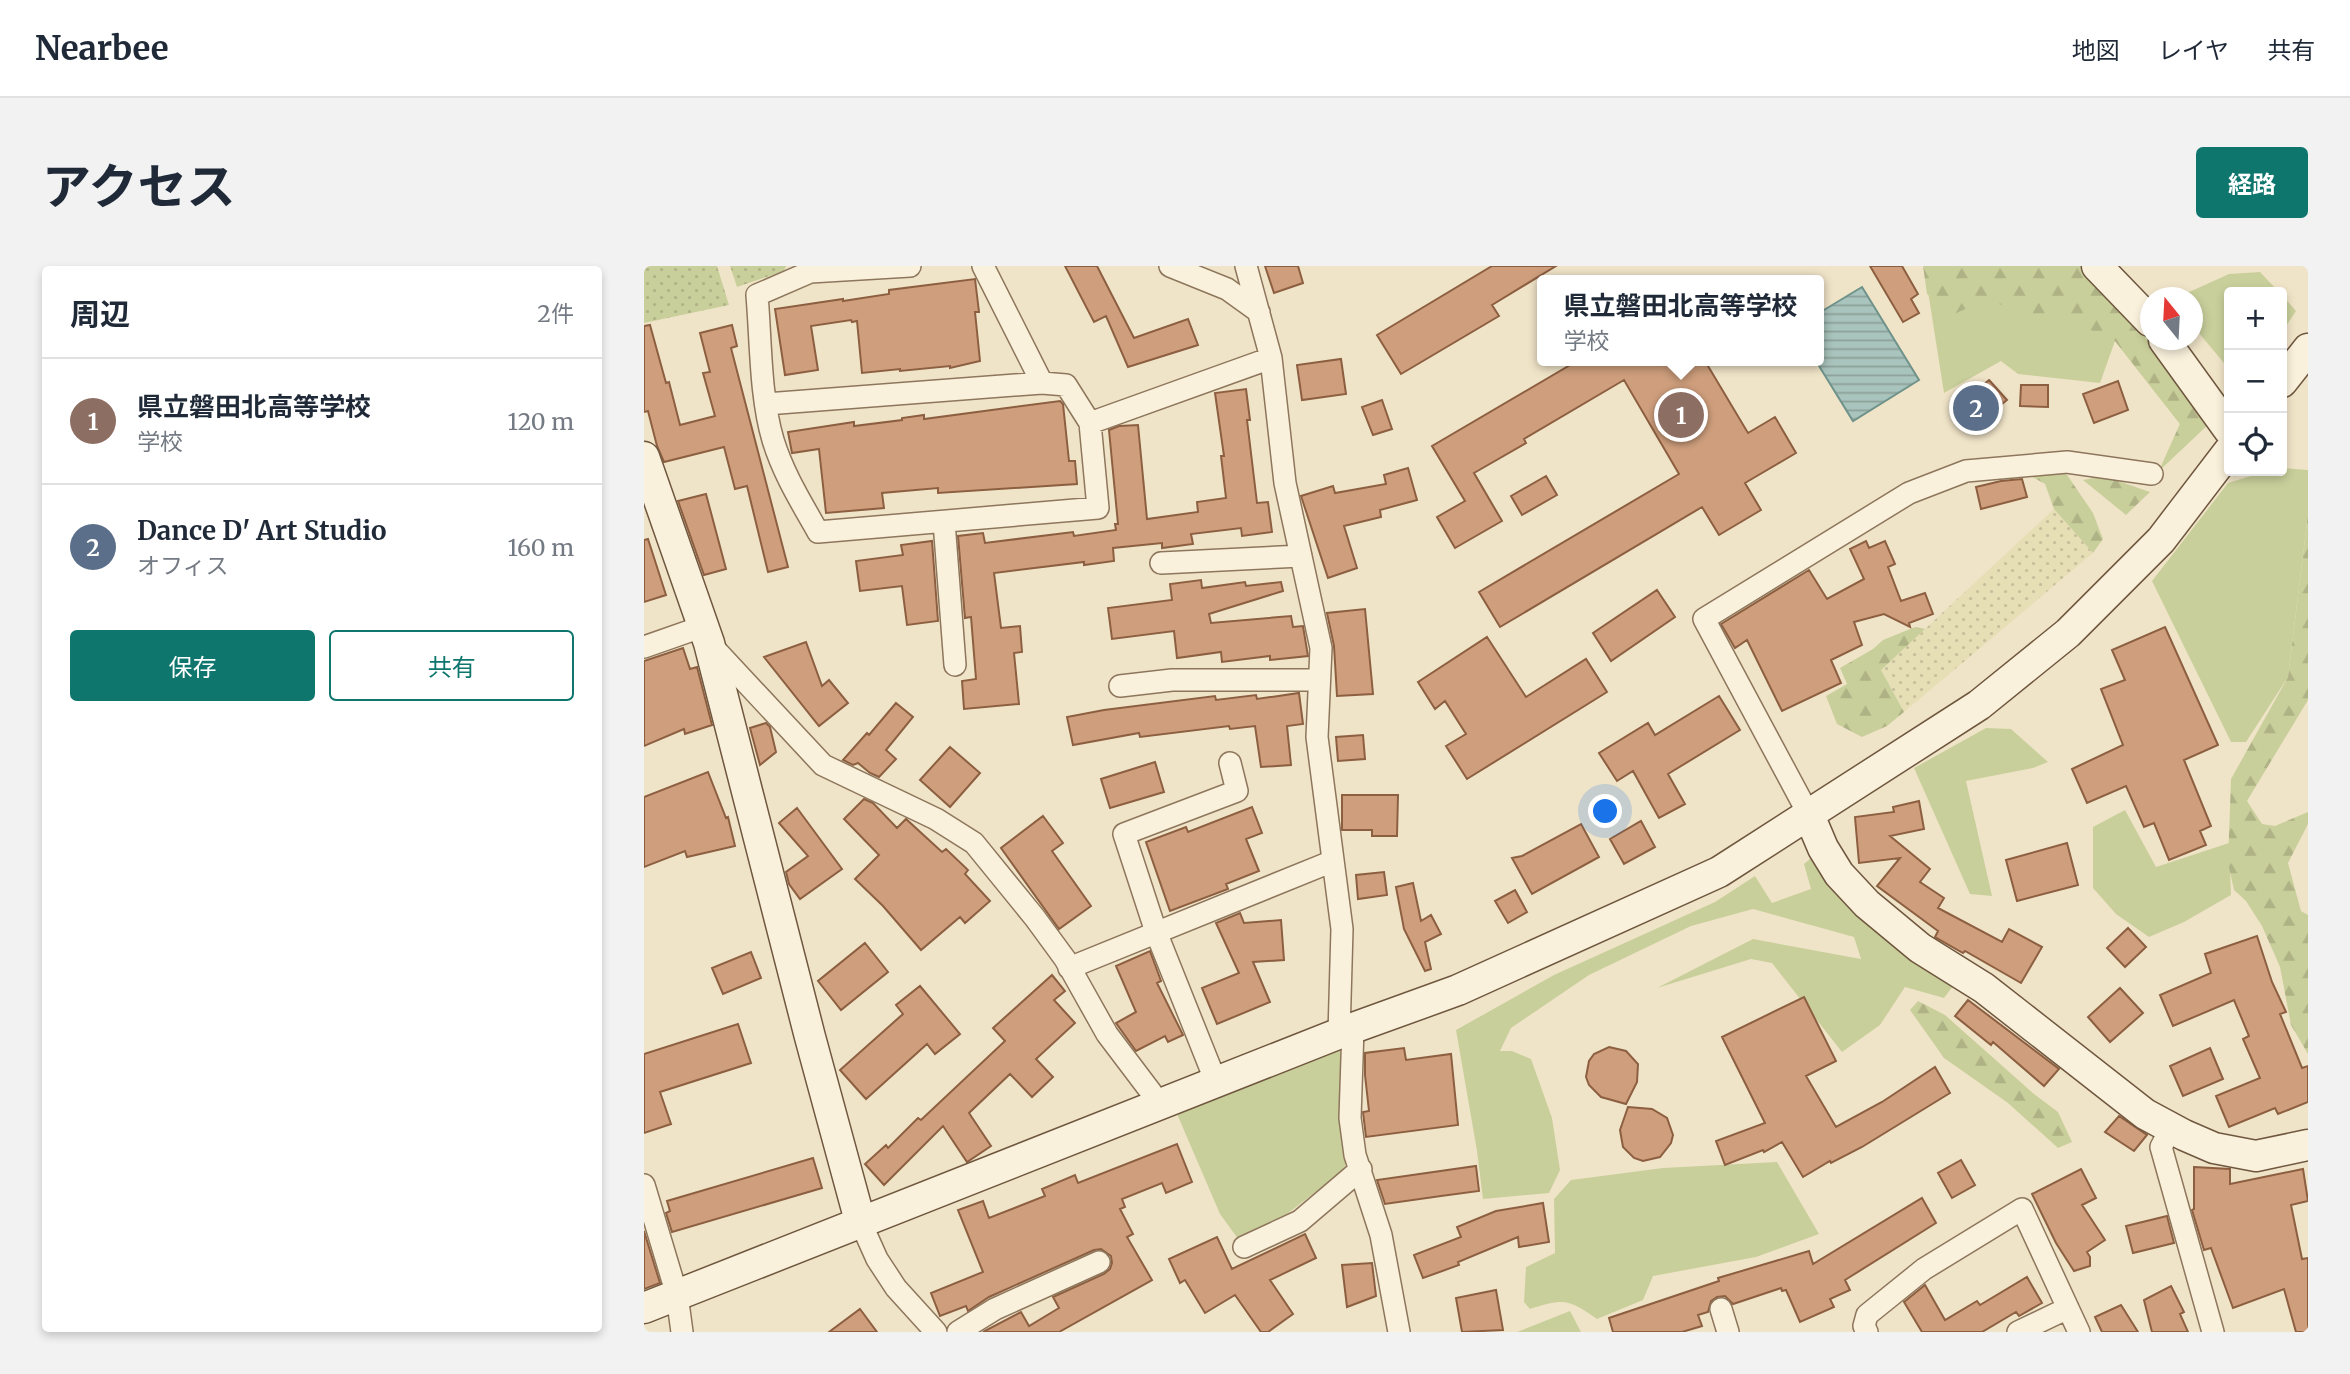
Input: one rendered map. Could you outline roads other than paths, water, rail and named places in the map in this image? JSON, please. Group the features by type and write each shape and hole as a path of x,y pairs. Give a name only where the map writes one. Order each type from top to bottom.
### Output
{"street":[{"path":"766,404 1042,383 1066,385 1090,423 1098,508 818,532 788,478 773,439 766,404 757,295 809,269 910,266"},
{"path":"983,266 1042,383"},
{"path":"1170,266 1227,289 1259,312"},
{"path":"1246,266 1271,358 1285,484 1321,648 1317,737 1342,929 1350,1118 1355,1155 1381,1235 1399,1332"},
{"path":"2097,266 2140,310"},
{"path":"2287,376 2308,349"},
{"path":"2171,350 2224,423"},
{"path":"1090,423 1271,358"},
{"path":"644,457 706,635 860,1221 877,1259 896,1288 936,1332"},
{"path":"644,1308 1346,1031 1458,990 1719,872 1979,705 2068,633 2161,540 2224,458"},
{"path":"2152,474 2067,462 1966,471 1909,493 1704,619 1809,815 1822,848 1867,904 1920,948 1984,988 2145,1114 2214,1147 2256,1157 2308,1145"},
{"path":"944,522 955,665"},
{"path":"1161,563 1301,556"},
{"path":"644,647 706,635"},
{"path":"706,635 823,765 936,820 974,843 1035,918 1069,968 1107,1034 1160,1104"},
{"path":"1121,686 1172,680 1320,680"},
{"path":"1216,1082 1156,932 1124,834 1237,791 1230,763"},
{"path":"1069,968 1333,861"},
{"path":"2171,1128 2161,1147 2213,1332"},
{"path":"1244,1247 1300,1221 1361,1169"},
{"path":"644,1185 677,1295 682,1332"},
{"path":"1867,1332 1864,1325 1867,1315 1893,1292 1924,1269 2022,1209 2079,1332"},
{"path":"958,1332 995,1309 1099,1262"},
{"path":"2018,1332 2068,1308"},
{"path":"1721,1309 1728,1332"}],"water":[{"path":"1862,287 1919,380 1853,421 1819,366 1824,366 1824,310"}],"place":[{"name":"Dance D' Art Studio","path":"1976,408"},
{"name":"県立磐田北高等学校","path":"1681,415"}]}
